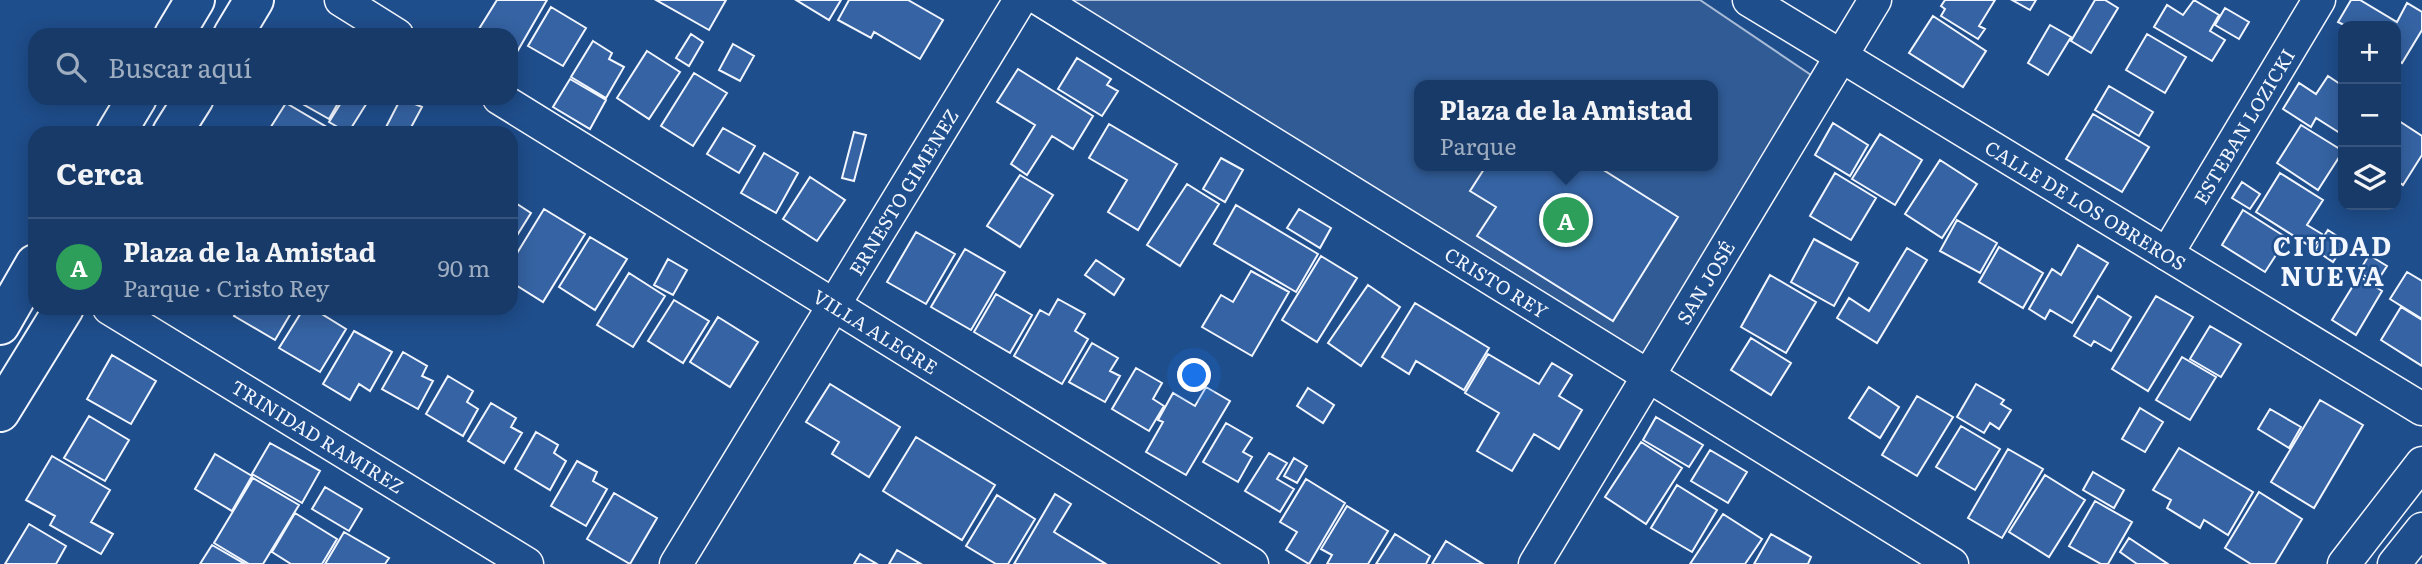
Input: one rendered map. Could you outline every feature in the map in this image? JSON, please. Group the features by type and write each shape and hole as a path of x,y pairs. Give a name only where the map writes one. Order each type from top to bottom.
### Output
{"main road":[{"path":"178,28 195,0"},
{"path":"237,28 254,0"},
{"path":"120,126 133,105"},
{"path":"176,126 190,105"},
{"path":"0,325 28,276"},
{"path":"0,412 60,315"}],"street":[{"path":"341,0 386,28"},
{"name":"ERNESTO GIMENEZ","path":"677,564 1020,0"},
{"name":"CRISTO REY","path":"1041,0 1952,564"},
{"name":"CALLE DE LOS OBREROS","path":"1749,0 2422,408"},
{"name":"SAN JOSÉ","path":"1535,564 1875,0"},
{"name":"ESTEBAN LOZICKI","path":"2167,254 2319,0"},
{"name":"VILLA ALEGRE","path":"510,105 1252,564"},
{"name":"TRINIDAD RAMIREZ","path":"120,315 527,564"},
{"path":"2344,564 2422,463"},
{"path":"2394,564 2422,529"}],"shaded area":[{"path":"1042,0 1700,0 1814,77 1641,364"}],"building":[{"path":"497,0 547,0 518,50 518,28 480,28"},
{"path":"656,0 726,0 709,30"},
{"path":"796,0 841,0 829,20"},
{"path":"849,0 908,0 943,20 920,59 874,32 871,38 838,20"},
{"path":"1945,0 1995,0 1979,26 1985,29 1978,39 1941,16 1945,9 1941,6"},
{"path":"2012,0 2036,0 2030,10"},
{"path":"2095,0 2105,0 2118,8 2091,53 2071,41"},
{"path":"2194,0 2219,15 2210,31 2225,40 2212,61 2154,27 2167,5 2183,15"},
{"path":"2351,0 2360,0 2395,21 2339,21"},
{"path":"2407,3 2422,12 2422,30 2402,63 2401,21 2398,21"},
{"path":"551,7 586,28 563,66 528,46"},
{"path":"2225,8 2249,22 2239,39 2215,25"},
{"path":"1933,16 1986,51 1963,87 1909,53"},
{"path":"2050,25 2071,37 2048,75 2028,63"},
{"path":"691,34 703,42 689,66 676,58"},
{"path":"2147,34 2186,57 2165,93 2126,70"},
{"path":"593,41 612,53 609,59 624,67 606,98 571,77"},
{"path":"733,44 754,56 740,81 719,70"},
{"path":"647,51 680,72 649,119 617,98"},
{"path":"1077,58 1111,79 1107,85 1118,91 1102,116 1058,89"},
{"path":"1018,69 1093,116 1073,149 1052,136 1027,175 1011,164 1035,125 997,102"},
{"path":"694,73 727,93 693,146 661,126"},
{"path":"2328,76 2338,83 2338,132 2316,118 2311,127 2283,109 2299,83 2316,94"},
{"path":"570,79 606,100 590,129 553,107"},
{"path":"2109,86 2153,112 2139,136 2095,110"},
{"path":"285,105 289,105 325,126 271,126"},
{"path":"304,105 337,105 329,119"},
{"path":"340,105 366,105 352,126 336,126 329,122"},
{"path":"397,105 422,107 412,126 387,126"},
{"path":"2093,114 2149,147 2122,192 2066,159"},
{"path":"2401,122 2422,136 2422,155 2403,185"},
{"path":"1833,123 1868,145 1850,176 1815,155"},
{"path":"1109,124 1177,164 1138,230 1108,212 1127,180 1089,158"},
{"path":"2301,125 2338,148 2338,159 2318,190 2277,163"},
{"path":"723,128 755,146 739,173 707,154"},
{"path":"854,132 866,135 854,181 842,178"},
{"path":"1880,134 1922,160 1895,205 1852,179"},
{"path":"764,153 798,173 776,213 741,193"},
{"path":"1221,158 1243,170 1225,202 1203,189"},
{"path":"1940,160 1977,184 1942,238 1905,214"},
{"path":"1483,171 1605,171 1678,217 1613,321 1477,236 1496,207 1470,191"},
{"path":"1835,173 1876,198 1851,240 1810,216"},
{"path":"2280,173 2323,200 2307,225 2322,234 2313,248 2256,212"},
{"path":"1020,175 1053,195 1020,247 987,226"},
{"path":"810,177 845,200 817,241 783,219"},
{"path":"2242,182 2260,194 2250,209 2232,198"},
{"path":"1187,184 1219,204 1180,266 1147,245"},
{"path":"518,205 531,213 518,234"},
{"path":"1236,205 1318,254 1296,292 1214,244"},
{"path":"544,209 585,234 543,302 518,286 518,252"},
{"path":"1299,209 1331,228 1320,248 1287,228"},
{"path":"2243,210 2287,238 2265,272 2222,245"},
{"path":"1957,220 1997,243 1980,273 1940,251"},
{"path":"2328,230 2346,242 2333,262 2315,250"},
{"path":"916,232 955,254 926,304 887,282"},
{"path":"590,237 627,259 595,310 559,287"},
{"path":"1814,239 1858,263 1834,306 1791,282"},
{"path":"2078,245 2108,263 2072,323 2050,310 2045,319 2029,309 2052,269 2061,275"},
{"path":"1999,247 2043,273 2023,308 1979,282"},
{"path":"1907,248 1927,260 1877,343 1837,318 1849,298 1869,311"},
{"path":"965,249 1005,272 971,330 931,307"},
{"path":"2369,255 2387,266 2376,283 2359,272"},
{"path":"1321,256 1357,278 1317,342 1282,320"},
{"path":"668,259 687,270 673,295 654,285"},
{"path":"1096,260 1124,279 1114,295 1085,275"},
{"path":"1251,271 1289,292 1252,356 1202,327 1221,295 1233,302"},
{"path":"2407,272 2422,281 2422,319 2390,299"},
{"path":"629,273 665,296 633,347 597,325"},
{"path":"1770,275 1816,302 1786,353 1741,327"},
{"path":"2359,276 2382,291 2356,335 2332,320"},
{"path":"1368,285 1400,307 1361,366 1328,343"},
{"path":"996,294 1032,315 1010,353 974,332"},
{"path":"2098,296 2131,317 2111,351 2094,341 2091,346 2074,336"},
{"path":"2156,296 2193,317 2148,391 2112,369"},
{"path":"1058,299 1085,314 1075,331 1088,339 1062,384 1014,356 1040,310 1049,315"},
{"path":"674,300 709,321 683,363 648,341"},
{"path":"1415,303 1489,348 1464,390 1416,361 1409,374 1382,357"},
{"path":"2401,307 2422,320 2422,366 2381,340"},
{"path":"235,315 290,315 275,340"},
{"path":"300,315 323,315 346,329 320,372 279,348"},
{"path":"718,317 758,342 730,387 690,362"},
{"path":"2210,326 2241,344 2221,377 2190,359"},
{"path":"354,331 392,352 370,391 359,384 350,400 323,384"},
{"path":"1751,338 1791,363 1771,395 1731,370"},
{"path":"1092,343 1118,358 1110,371 1120,376 1105,402 1069,382"},
{"path":"403,352 427,366 422,376 433,381 418,409 382,389"},
{"path":"1488,354 1539,384 1552,363 1572,375 1559,396 1582,410 1559,449 1534,434 1512,471 1477,451 1499,413 1465,393"},
{"path":"112,355 156,381 131,424 87,399"},
{"path":"2182,357 2216,377 2190,420 2156,400"},
{"path":"1136,368 1162,383 1153,399 1164,406 1149,431 1112,409"},
{"path":"448,376 473,391 467,402 478,409 463,436 426,414"},
{"path":"830,384 900,427 869,477 832,454 839,442 806,422"},
{"path":"1976,384 2004,400 2001,404 2011,410 1999,429 1990,423 1984,433 1957,417"},
{"path":"1206,387 1230,401 1186,475 1146,452 1163,422 1158,420 1173,393 1195,406"},
{"path":"1869,387 1899,407 1880,438 1849,418"},
{"path":"1308,388 1334,405 1323,423 1297,406"},
{"path":"1917,396 1953,417 1917,476 1882,455"},
{"path":"2320,400 2363,425 2314,508 2271,482"},
{"path":"491,403 516,418 511,427 522,433 504,463 468,441"},
{"path":"2140,408 2163,422 2145,452 2122,439"},
{"path":"2270,409 2301,427 2289,448 2258,429"},
{"path":"89,416 129,440 105,481 64,458"},
{"path":"1656,417 1703,445 1689,467 1643,440"},
{"path":"1226,423 1252,438 1243,452 1252,457 1238,482 1203,462"},
{"path":"1961,426 2000,449 1975,490 1936,467"},
{"path":"536,432 558,445 554,453 566,461 550,490 515,469"},
{"path":"916,437 995,485 962,540 883,491"},
{"path":"1641,442 1682,468 1646,524 1605,497"},
{"path":"270,443 320,471 302,503 252,474"},
{"path":"2179,448 2253,492 2228,535 2204,520 2200,528 2167,508 2171,500 2153,490"},
{"path":"2008,449 2043,469 2002,538 1968,518"},
{"path":"1710,450 1747,472 1728,503 1691,481"},
{"path":"1269,453 1287,463 1277,479 1294,489 1280,512 1245,491"},
{"path":"215,454 252,476 232,511 195,489"},
{"path":"52,456 110,490 91,522 113,534 101,554 50,525 55,516 26,500"},
{"path":"1294,458 1307,466 1297,483 1284,476"},
{"path":"577,461 597,472 593,481 607,489 586,526 551,506"},
{"path":"2093,472 2124,490 2114,508 2083,490"},
{"path":"2045,475 2085,500 2049,557 2009,532"},
{"path":"253,478 299,505 263,564 249,564 214,543"},
{"path":"1306,479 1345,503 1309,564 1286,550 1297,532 1280,522"},
{"path":"1677,485 1717,510 1692,552 1651,528"},
{"path":"325,487 362,509 349,531 312,509"},
{"path":"2259,492 2302,519 2275,564 2251,564 2225,548"},
{"path":"614,493 657,518 630,564 587,539"},
{"path":"1055,494 1071,504 1054,532 1106,564 1014,564"},
{"path":"997,495 1035,519 1008,564 996,564 966,546"},
{"path":"2095,501 2132,522 2108,564 2101,564 2069,546"},
{"path":"1347,506 1388,531 1368,564 1327,564 1332,555 1321,549"},
{"path":"295,513 337,539 322,564 291,564 272,552"},
{"path":"1723,514 1762,539 1745,564 1690,564"},
{"path":"29,524 66,546 56,564 5,564"},
{"path":"344,532 389,558 385,564 325,564"},
{"path":"1395,534 1430,556 1426,564 1376,564"},
{"path":"1771,534 1811,557 1808,564 1754,564"},
{"path":"2129,538 2168,564 2137,564 2120,552"},
{"path":"1446,541 1483,564 1432,564"},
{"path":"212,545 245,564 200,564"},
{"path":"897,550 921,564 889,564"},
{"path":"860,554 877,564 854,564"}],"place":[{"name":"Plaza de la Amistad","path":"1566,220"}],"district":[{"name":"CIUDAD NUEVA","path":"2333,259"}]}
